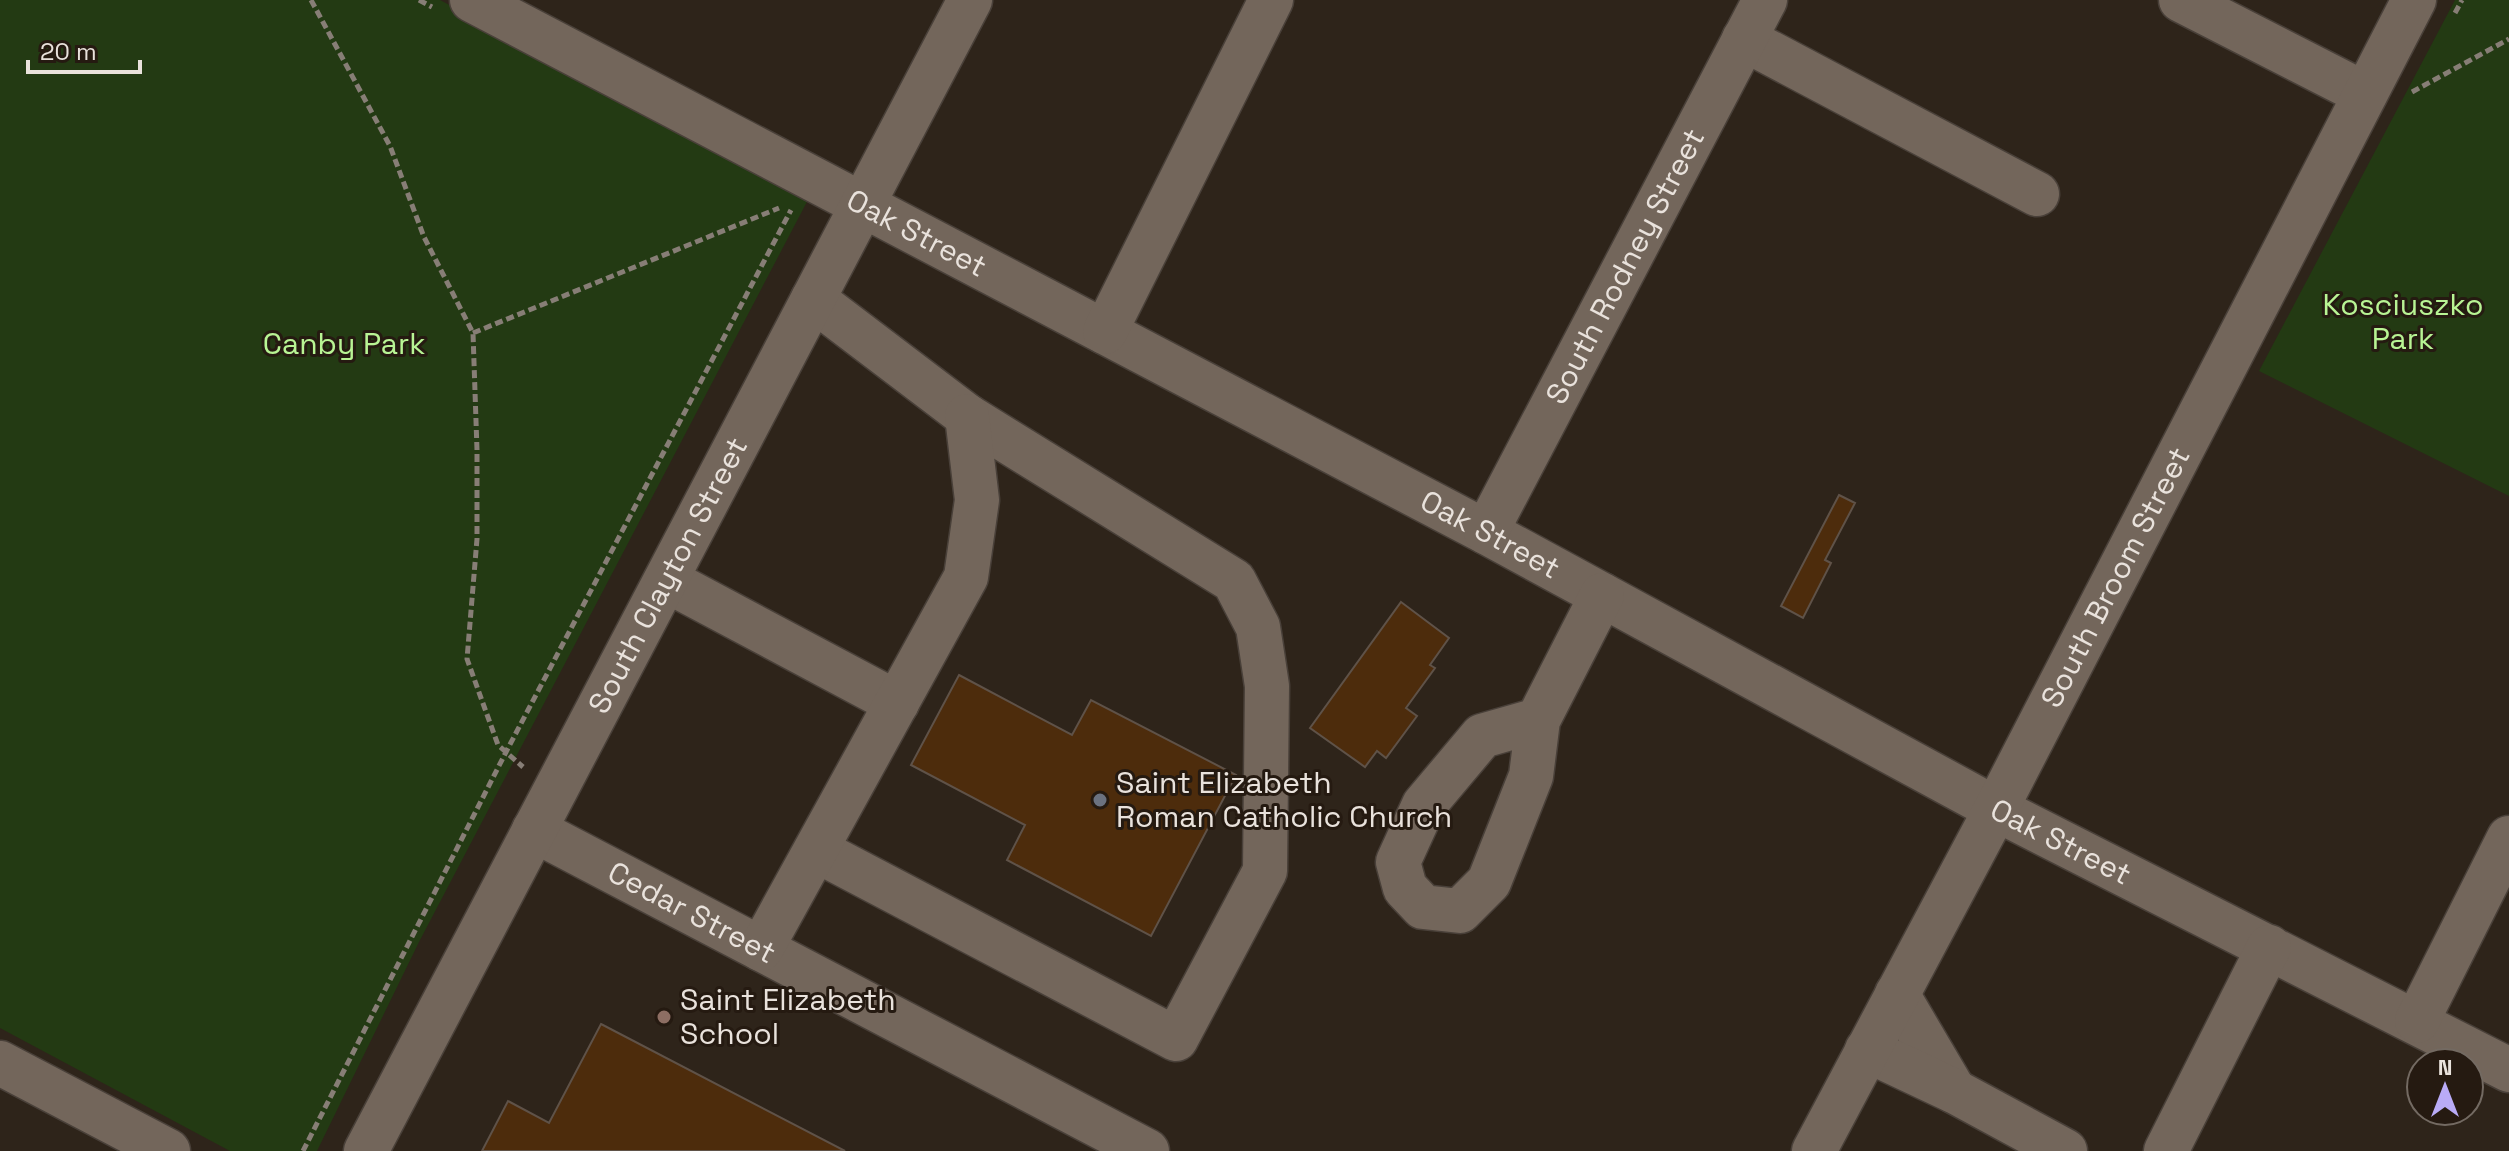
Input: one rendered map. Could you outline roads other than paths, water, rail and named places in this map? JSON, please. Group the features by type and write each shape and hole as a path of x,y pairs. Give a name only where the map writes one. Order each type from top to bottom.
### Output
{"street":[{"name":"Oak Street","path":"472,0 1486,532 1996,809 2509,1070"},
{"name":"South Clayton Street","path":"366,1151 970,0"},
{"path":"1105,332 1271,0"},
{"name":"South Rodney Street","path":"1486,532 1765,0"},
{"path":"2181,0 2365,94"},
{"name":"South Broom Street","path":"1814,1151 1996,809 2414,0"},
{"path":"1744,39 2037,194"},
{"path":"813,299 967,416 1234,581 1258,627 1267,686 1265,871 1176,1039 816,850"},
{"path":"761,949 966,577 977,500 967,416"},
{"path":"666,580 897,703"},
{"path":"1538,720 1602,595"},
{"name":"Cedar Street","path":"544,812 761,949 1147,1151"},
{"path":"2417,1021 2509,838"},
{"path":"2166,1151 2269,947"},
{"path":"1897,994 1954,1091"},
{"path":"1867,1050 1954,1091 2065,1151"},
{"path":"0,1063 168,1151"}],"place":[{"name":"Saint Elizabeth Roman Catholic Church","path":"1100,800"},
{"name":"Saint Elizabeth School","path":"664,1017"}],"park label":[{"name":"Kosciuszko Park","path":"2403,322"},
{"name":"Canby Park","path":"344,344"}]}
